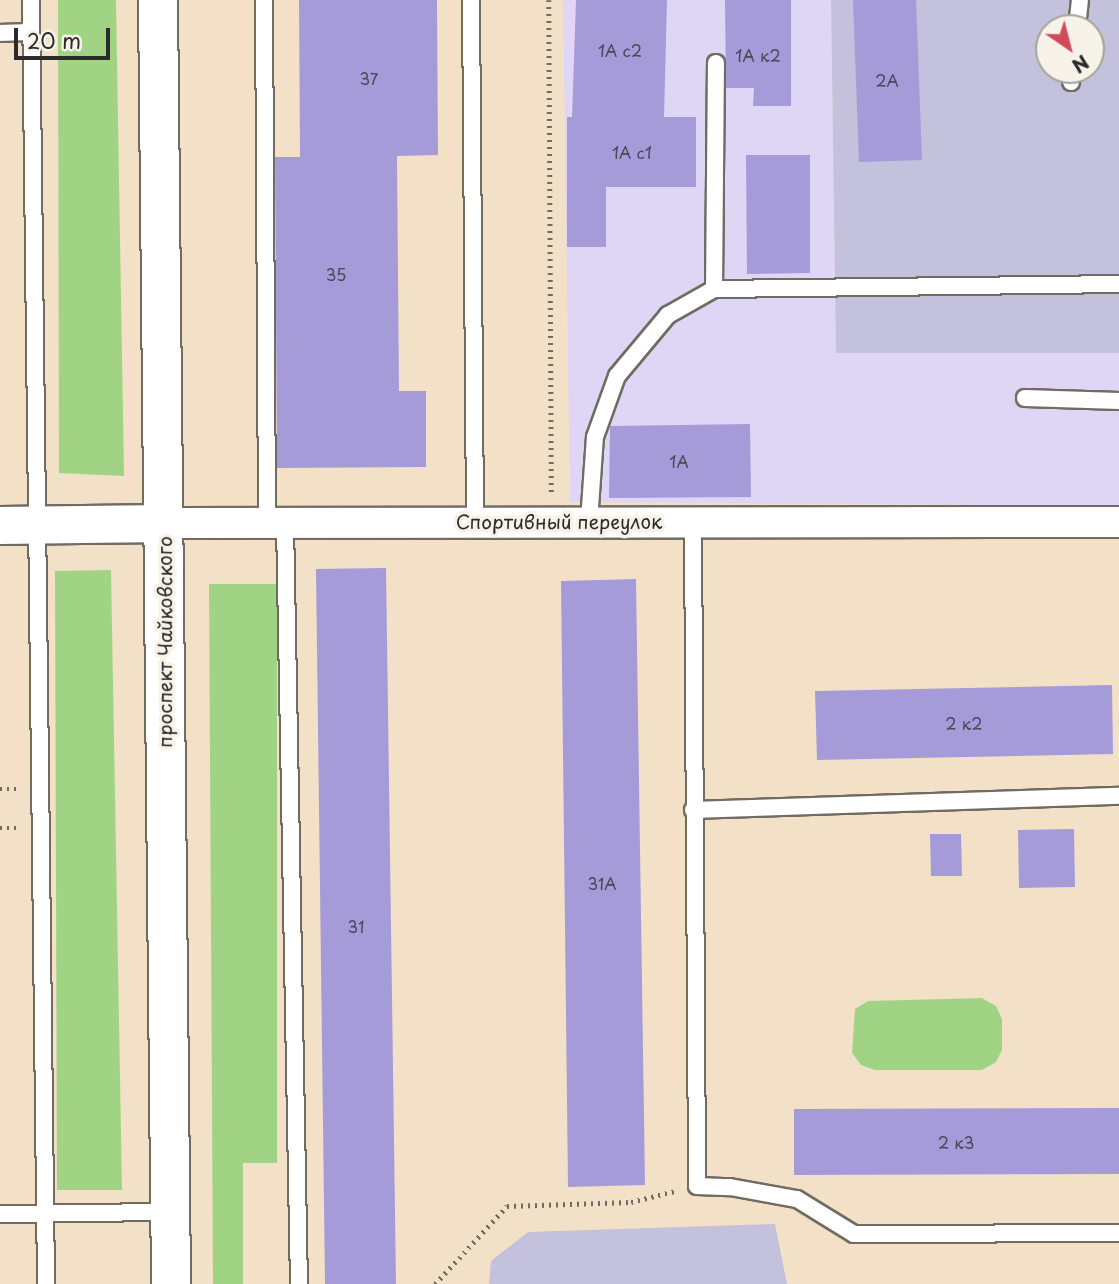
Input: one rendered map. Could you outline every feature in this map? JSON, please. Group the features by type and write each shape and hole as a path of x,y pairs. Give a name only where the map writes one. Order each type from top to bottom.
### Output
{"main road":[{"name":"проспект Чайковского","path":"158,0 171,1284"}],"street":[{"name":"Спортивный переулок","path":"0,525 276,522 1119,522"}],"lane":[{"path":"31,0 46,1284"},
{"path":"264,0 276,522 298,1175 299,1284"},
{"path":"471,0 475,522"},
{"path":"0,33 31,32"},
{"path":"714,289 716,63"},
{"path":"589,522 595,437 617,376 668,315 714,289 1119,284"},
{"path":"1025,398 1119,401"},
{"path":"693,522 696,1186 730,1187 797,1199 854,1234 1119,1233"},
{"path":"694,810 1119,796"},
{"path":"0,1214 170,1212"}],"path":[{"path":"549,0 552,522"},
{"path":"435,1284 507,1206 631,1202 696,1186"}],"shaded area":[{"path":"563,0 831,0 836,353 1119,353 1119,506 570,502"},
{"path":"831,0 1119,0 1119,353 836,353"},
{"path":"775,1224 787,1284 489,1284 491,1261 528,1232"}],"green space":[{"path":"58,0 116,0 124,476 59,473"},
{"path":"111,570 122,1190 57,1190 55,571"},
{"path":"209,584 277,584 277,1163 243,1163 243,1284 213,1284"},
{"path":"982,998 996,1006 1002,1019 1002,1050 996,1062 982,1070 875,1070 861,1065 852,1053 855,1009 868,1001"}],"building":[{"path":"299,0 437,0 438,155 397,156 399,391 426,391 426,467 277,468 275,157 300,157"},
{"path":"576,0 667,0 664,117 696,117 696,187 606,187 606,247 567,247 567,117 572,117"},
{"path":"725,0 791,0 791,106 753,106 754,88 726,88"},
{"path":"853,0 916,0 922,160 859,162"},
{"path":"746,155 810,155 810,273 747,274"},
{"path":"750,424 751,497 609,498 610,426"},
{"path":"386,568 396,1284 325,1284 316,569"},
{"path":"636,579 645,1185 568,1187 561,581"},
{"path":"1112,685 1113,754 817,760 815,691"},
{"path":"1074,829 1075,887 1019,888 1018,830"},
{"path":"930,834 961,834 962,876 931,876"},
{"path":"1119,1108 1119,1174 794,1175 794,1109"}]}
